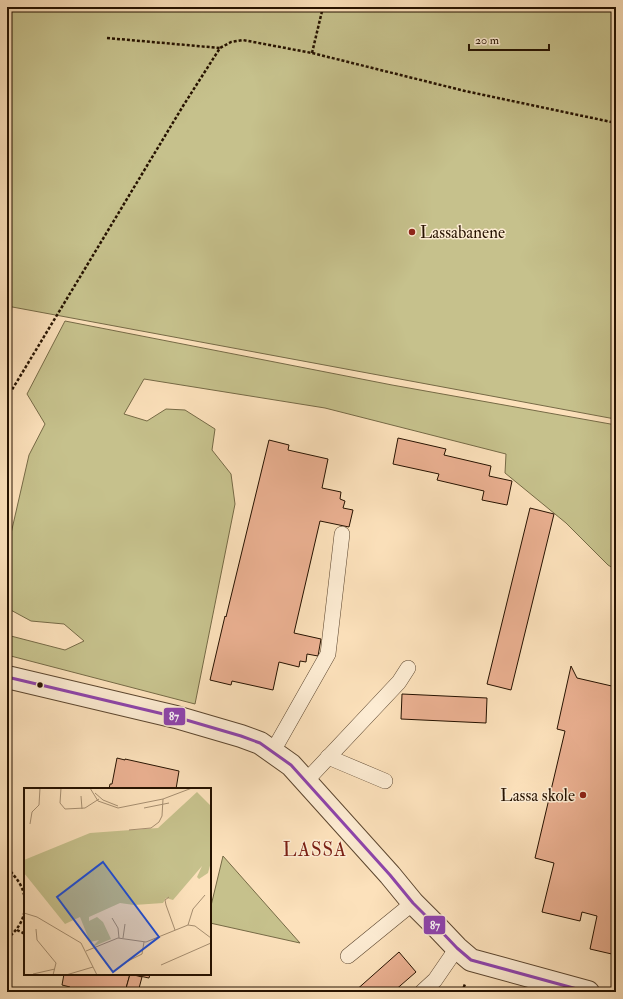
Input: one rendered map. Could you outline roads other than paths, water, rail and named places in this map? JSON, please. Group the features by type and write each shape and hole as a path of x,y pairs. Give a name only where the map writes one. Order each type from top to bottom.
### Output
{"street":[{"path":"7,677 176,717 260,743 291,765 390,875 413,903 457,948 471,960 588,992"}],"lane":[{"path":"273,751 328,654 342,534"},
{"path":"306,781 398,682 408,668"},
{"path":"328,756 385,781"},
{"path":"348,956 413,903"},
{"path":"422,992 435,980 457,948"}],"place":[{"name":"Lassabanene","path":"412,232"},
{"name":"Lassa skole","path":"583,795"}],"district":[{"name":"LASSA","path":"315,849"}]}
